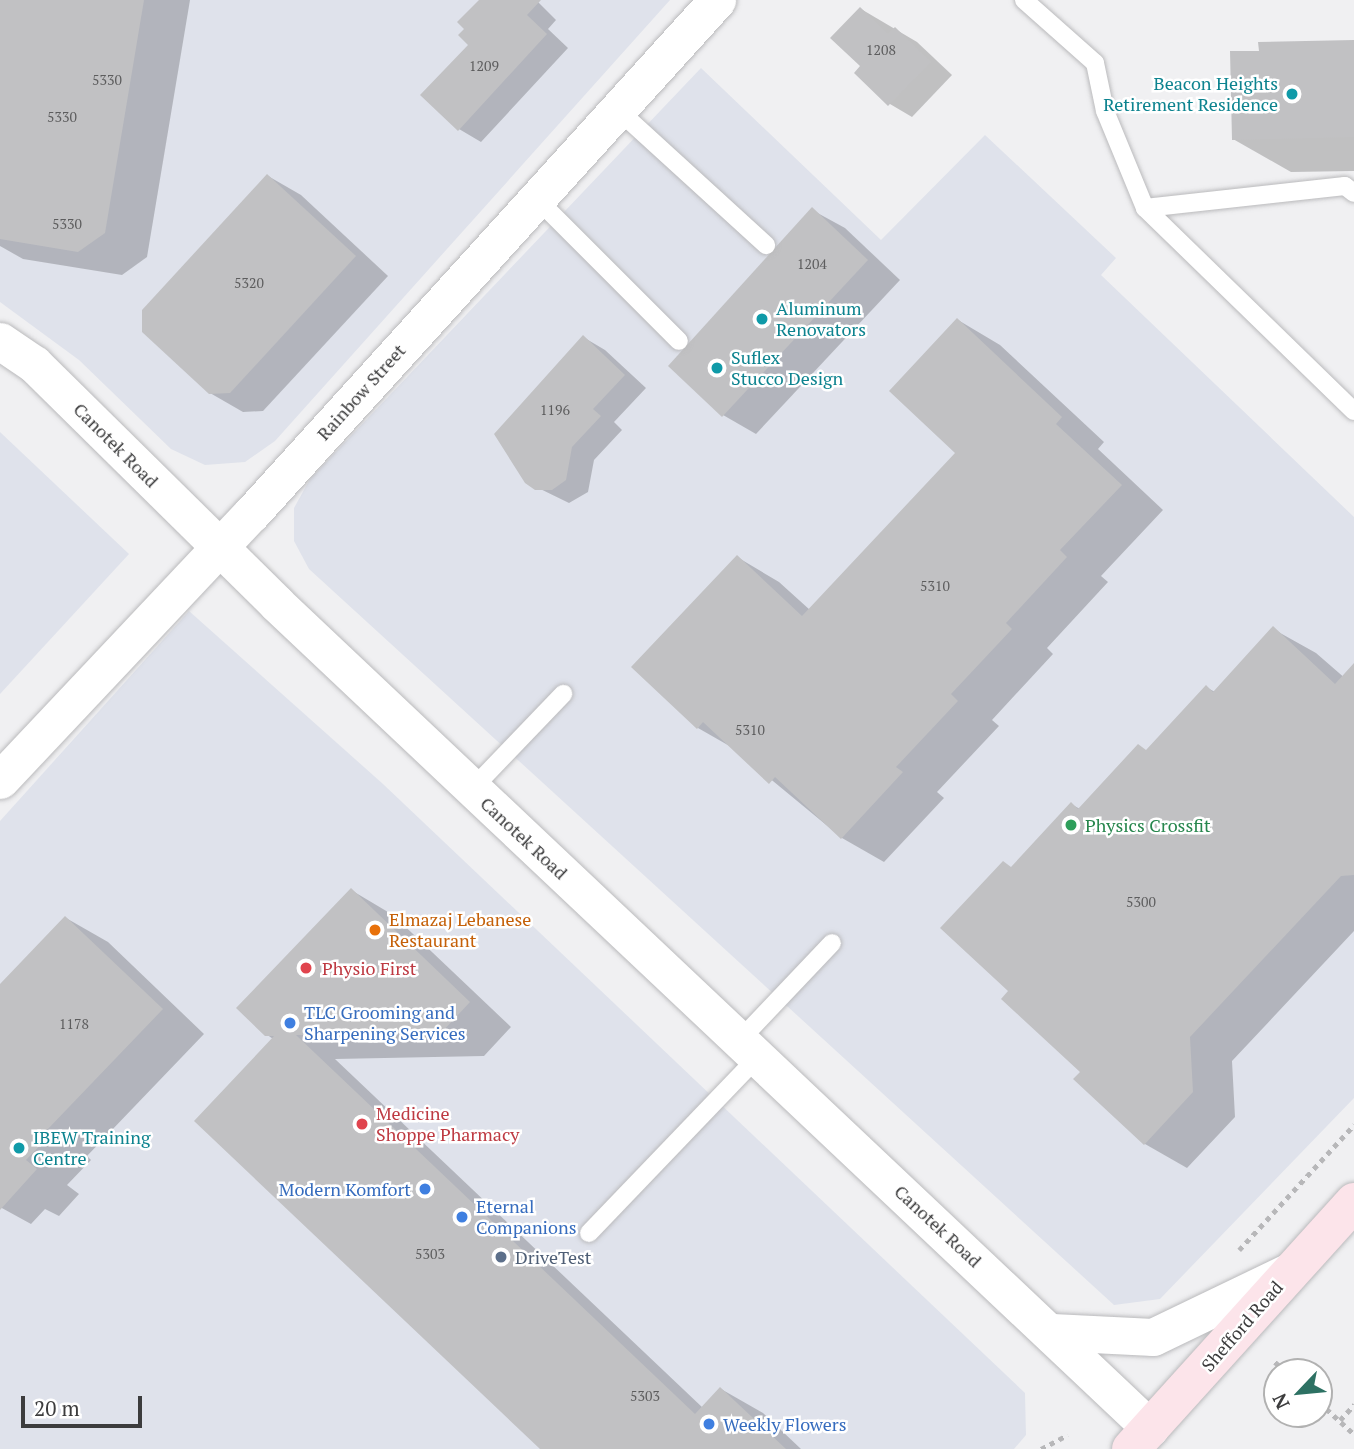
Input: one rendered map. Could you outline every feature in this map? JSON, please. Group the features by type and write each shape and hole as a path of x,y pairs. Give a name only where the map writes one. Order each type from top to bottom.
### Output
{"street":[{"name":"Rainbow Street","path":"0,780 220,548 717,0"},
{"name":"Canotek Road","path":"0,341 34,364 220,548 472,789 1052,1332 1140,1439"},
{"name":"Shefford Road","path":"1140,1439 1354,1202"},
{"path":"1052,1332 1153,1337 1289,1272"}],"lane":[{"path":"1024,0 1095,63 1105,111 1145,208 1354,411"},
{"path":"617,109 766,245"},
{"path":"1145,208 1345,186 1354,193"},
{"path":"536,198 679,341"},
{"path":"472,789 563,694"},
{"path":"589,1233 748,1050 832,943"}],"path":[{"path":"1234,1255 1354,1125"},
{"path":"1340,1420 1354,1405"},
{"path":"1333,1414 1354,1434"},
{"path":"1041,1449 1067,1435"}],"shaded area":[{"path":"0,0 670,0 275,441 245,462 205,465 171,449 79,360 0,302"},
{"path":"701,68 881,240 985,135 1116,258 1101,275 1354,517 1354,1098 1160,1299 1114,1305 309,569 294,541 294,508 310,479"},
{"path":"0,432 129,554 0,694"},
{"path":"189,611 383,784 1025,1393 1026,1435 1014,1449 0,1449 0,821"}],"building":[{"path":"0,0 144,0 105,233 78,252 0,239"},
{"path":"479,0 541,0 527,15 547,34 458,131 420,95 468,45 458,35 464,29 457,22"},
{"path":"860,7 888,34 895,27 931,62 888,106 854,73 860,66 830,38"},
{"name":"Beacon Heights Retirement Residence","path":"1354,40 1354,137 1232,140 1230,51 1259,51 1258,42"},
{"path":"267,174 356,256 230,393 209,394 142,332 142,310"},
{"path":"812,207 868,260 722,417 668,366"},
{"path":"957,318 1062,417 1056,424 1122,485 1060,550 1067,557 1006,623 1012,629 951,694 958,701 896,767 903,772 841,839 775,777 769,784 703,722 697,729 631,667 737,555 802,616 955,453 889,391"},
{"path":"583,335 625,375 593,409 601,416 572,447 566,480 552,490 535,490 525,483 494,434"},
{"path":"1273,626 1335,684 1354,663 1354,875 1341,876 1190,1037 1193,1092 1144,1145 1073,1079 1080,1072 1001,999 1008,991 940,928 1003,861 1011,867 1071,802 1078,809 1138,744 1146,750 1206,685 1213,692"},
{"path":"351,888 470,1002 441,1033 296,1035 695,1414 720,1387 786,1449 540,1449 194,1121 274,1036 265,1036 236,1008"},
{"path":"65,916 163,1009 46,1131 50,1135 26,1160 37,1169 0,1210 0,984"}],"place":[{"name":"Beacon Heights Retirement Residence","path":"1292,94"},
{"name":"Aluminum Renovators","path":"762,319"},
{"name":"Suflex Stucco Design","path":"717,368"},
{"name":"Physics Crossfit","path":"1071,825"},
{"name":"Elmazaj Lebanese Restaurant","path":"375,930"},
{"name":"Physio First","path":"306,968"},
{"name":"TLC Grooming and Sharpening Services","path":"290,1023"},
{"name":"Medicine Shoppe Pharmacy","path":"362,1124"},
{"name":"IBEW Training Centre","path":"19,1148"},
{"name":"Modern Komfort","path":"425,1189"},
{"name":"Eternal Companions","path":"462,1217"},
{"name":"DriveTest","path":"501,1257"},
{"name":"Weekly Flowers","path":"709,1424"}]}
